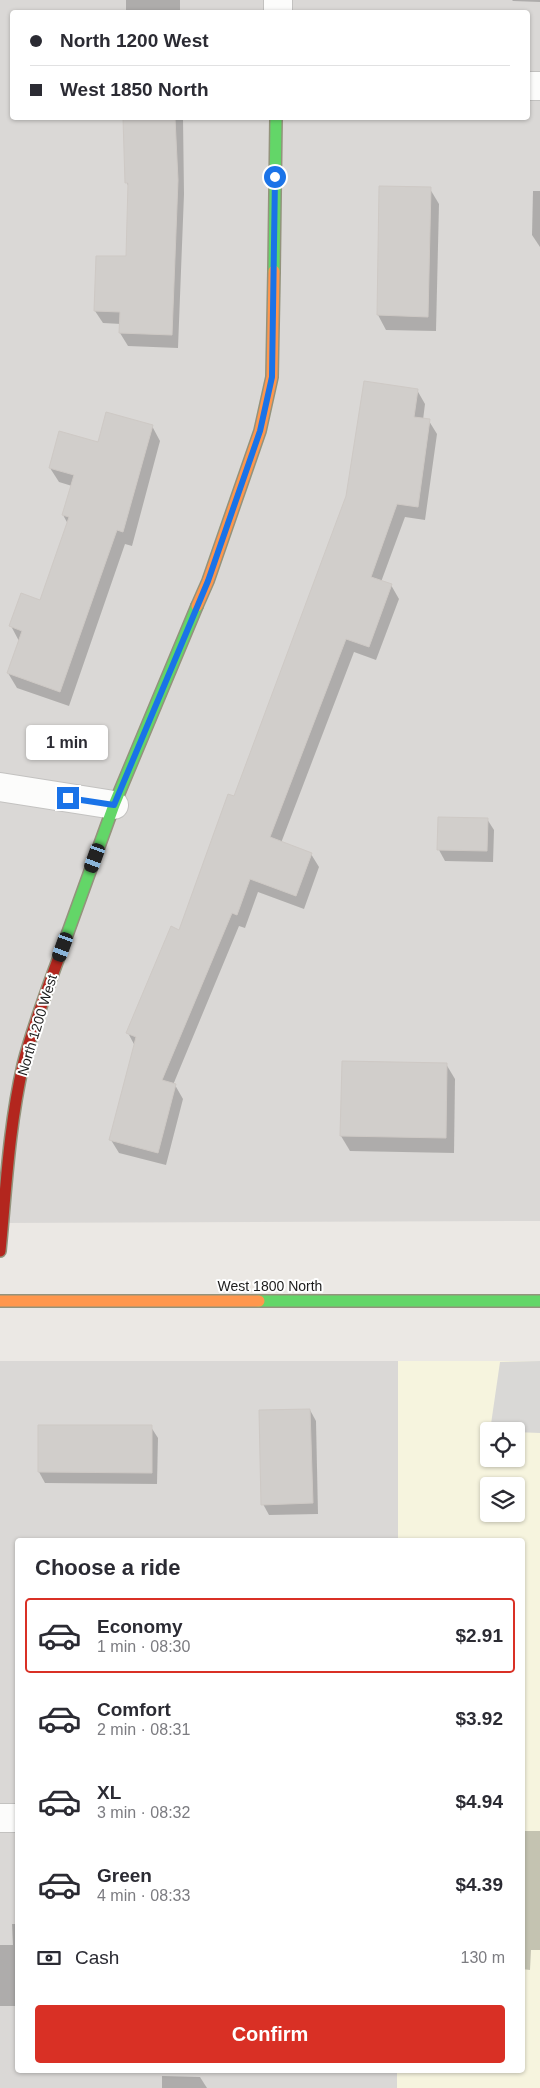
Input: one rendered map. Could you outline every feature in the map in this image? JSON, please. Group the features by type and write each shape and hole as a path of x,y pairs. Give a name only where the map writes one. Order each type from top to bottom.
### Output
{"street":[{"name":"North 1200 West","path":"0,1251 14,1114 23,1065 37,1018 114,805 208,581 260,431 272,377 276,120"},
{"path":"0,788 114,805"},
{"name":"West 1800 North","path":"0,1301 540,1301"},
{"path":"0,1818 15,1818"}],"shaded area":[{"path":"0,0 540,0 540,1221 0,1223"},
{"path":"0,1361 398,1361 398,1538 15,1538 15,2073 397,2073 397,2088 0,2088"},
{"path":"398,1361 540,1361 540,2088 397,2088 397,2073 525,2073 525,1538 398,1538"},
{"path":"540,1361 540,1433 525,1432 525,1422 491,1422 500,1362"}],"building":[{"path":"123,120 175,120 178,180 172,335 119,333 120,312 94,311 96,256 126,256 128,183 125,183"},
{"path":"379,186 431,187 428,317 377,315"},
{"path":"364,381 418,389 414,417 430,419 418,507 397,504 371,577 392,584 369,647 346,639 270,837 312,853 296,896 250,879 237,915 232,913 162,1080 176,1084 158,1153 109,1140 136,1037 126,1033 171,926 179,930 228,794 234,796 346,496"},
{"path":"106,412 153,425 123,532 117,530 60,692 7,673 22,631 9,626 21,593 40,600 69,517 62,515 74,475 49,468 59,431 98,442"},
{"path":"438,817 488,818 487,851 437,850"},
{"path":"342,1061 447,1063 446,1138 340,1136"},
{"path":"310,1409 313,1503 261,1505 259,1410"},
{"path":"38,1425 152,1425 152,1473 38,1472"}],"traffic: fast":[{"path":"274,271 276,120"},
{"path":"63,946 114,805 197,606"},
{"path":"259,1301 540,1301"}],"traffic: slow":[{"path":"197,606 208,581 260,431 272,377 274,271"},
{"path":"0,1301 259,1301"}],"traffic: jam":[{"path":"0,1251 8,1158 18,1088 41,1005 63,946"}],"route":[{"path":"68,798 114,805 208,581 242,486 260,431 272,377 275,177"}]}
